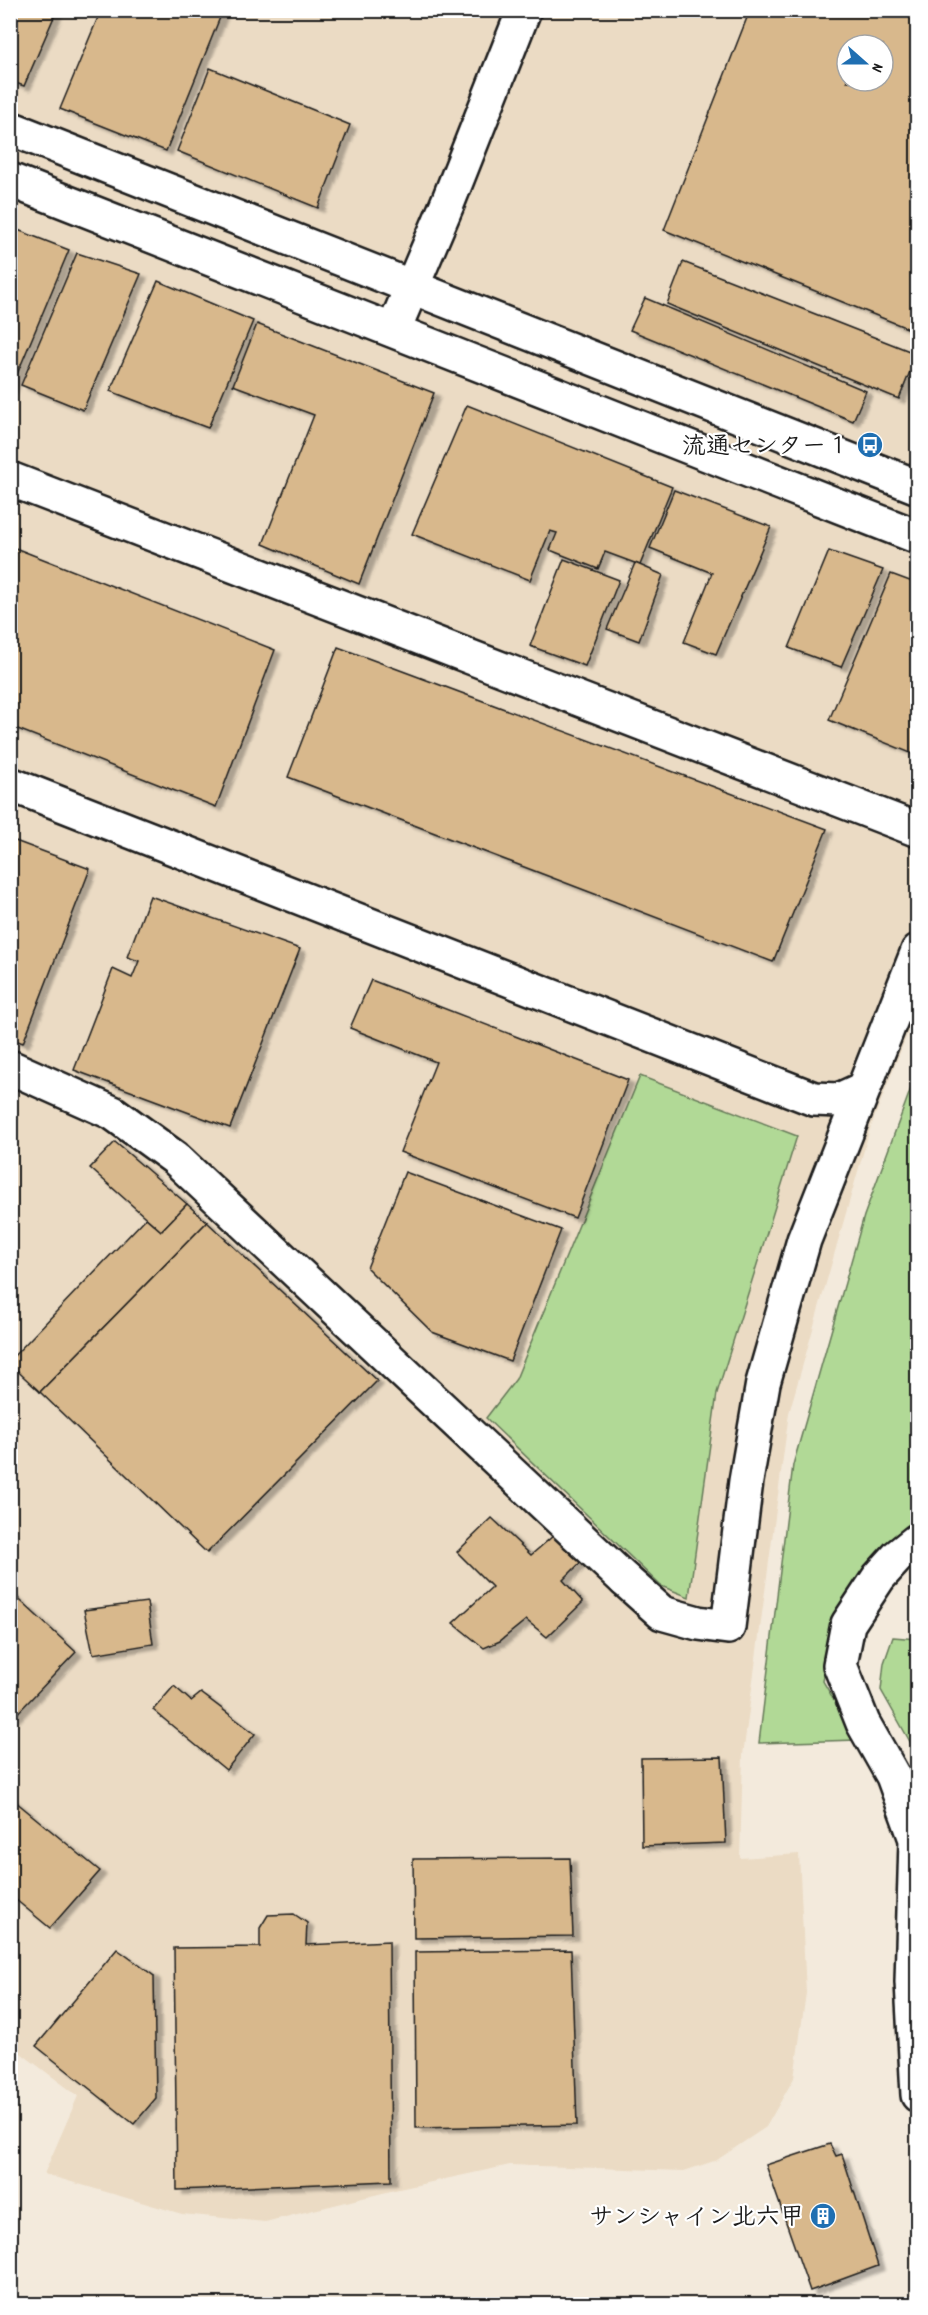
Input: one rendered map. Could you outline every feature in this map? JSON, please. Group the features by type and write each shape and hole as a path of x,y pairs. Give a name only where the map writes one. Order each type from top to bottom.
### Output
{"street":[{"path":"394,329 524,10"},
{"path":"10,128 918,487"},
{"path":"10,180 394,329 918,537"},
{"path":"10,479 918,830"},
{"path":"10,784 814,1099 839,1100 863,1089"},
{"path":"10,1067 113,1113 175,1158 662,1613 698,1623 728,1627 746,1481 763,1383 804,1240 918,951"},
{"path":"918,1540 898,1556 879,1576 848,1624 840,1665 863,1723 893,1776 916,1839 912,1982 918,2095"}],"shaded area":[{"path":"10,11 917,11 917,1009 870,1129 789,1413 743,1755 740,1858 799,1854 806,1993 794,2078 766,2127 717,2160 684,2171 510,2165 265,2222 182,2214 44,2174 78,2096 10,2045"}],"green space":[{"path":"917,1072 917,1525 837,1612 823,1681 857,1740 759,1743 793,1465 864,1216"},
{"path":"640,1076 797,1136 717,1393 689,1597 661,1586 486,1418 516,1379"},
{"path":"893,1637 917,1639 917,1754 881,1690 884,1663"}],"building":[{"path":"10,10 57,10 24,86 10,81"},
{"path":"101,10 223,10 166,151 60,109"},
{"path":"750,10 918,10 918,317 912,330 664,230"},
{"path":"210,68 350,125 318,208 177,151"},
{"path":"10,227 69,250 10,391"},
{"path":"77,253 141,274 83,410 21,385"},
{"path":"683,262 917,354 899,399 667,304"},
{"path":"158,281 253,321 208,428 110,391"},
{"path":"645,298 866,391 853,421 630,330"},
{"path":"257,324 434,393 359,584 263,544 314,415 233,385"},
{"path":"467,405 672,487 640,565 605,552 598,569 550,550 557,533 550,531 530,580 412,534"},
{"path":"674,490 771,527 716,654 684,642 712,573 650,548"},
{"path":"10,546 275,650 216,807 10,726"},
{"path":"829,551 883,570 841,667 789,648"},
{"path":"564,559 619,580 585,666 530,646"},
{"path":"635,563 663,575 639,641 607,629"},
{"path":"891,574 918,584 918,756 829,720"},
{"path":"338,647 827,829 773,962 288,777"},
{"path":"10,839 90,869 23,1043 10,1038"},
{"path":"150,896 300,949 230,1128 74,1070 113,969 132,978 139,961 127,957"},
{"path":"371,980 628,1080 575,1218 400,1152 436,1062 350,1028"},
{"path":"115,1142 187,1204 161,1231 90,1168"},
{"path":"405,1172 561,1230 510,1361 432,1332 367,1268"},
{"path":"187,1204 207,1222 40,1392 10,1364 10,1360 146,1218 161,1231"},
{"path":"207,1222 377,1381 207,1553 40,1392"},
{"path":"492,1518 531,1555 553,1536 581,1562 563,1580 583,1602 547,1637 526,1620 500,1641 484,1648 453,1623 492,1587 457,1552"},
{"path":"10,1591 76,1652 10,1721"},
{"path":"147,1602 153,1644 93,1654 84,1610"},
{"path":"174,1686 191,1701 201,1693 255,1734 226,1770 153,1710"},
{"path":"722,1757 726,1843 642,1846 641,1758"},
{"path":"10,1797 100,1871 50,1928 10,1895"},
{"path":"570,1858 573,1936 414,1938 413,1859"},
{"path":"294,1914 307,1923 306,1945 389,1941 391,2181 177,2190 174,1948 260,1947 260,1928 268,1915"},
{"path":"117,1949 154,1976 156,2098 134,2124 36,2046"},
{"path":"571,1950 577,2125 416,2128 415,1952"},
{"name":"サンシャイン北六甲","path":"830,2144 836,2156 842,2154 878,2266 810,2291 766,2165"}],"place":[{"name":"流通センター１","path":"870,445"},
{"name":"サンシャイン北六甲","path":"823,2216"}]}
